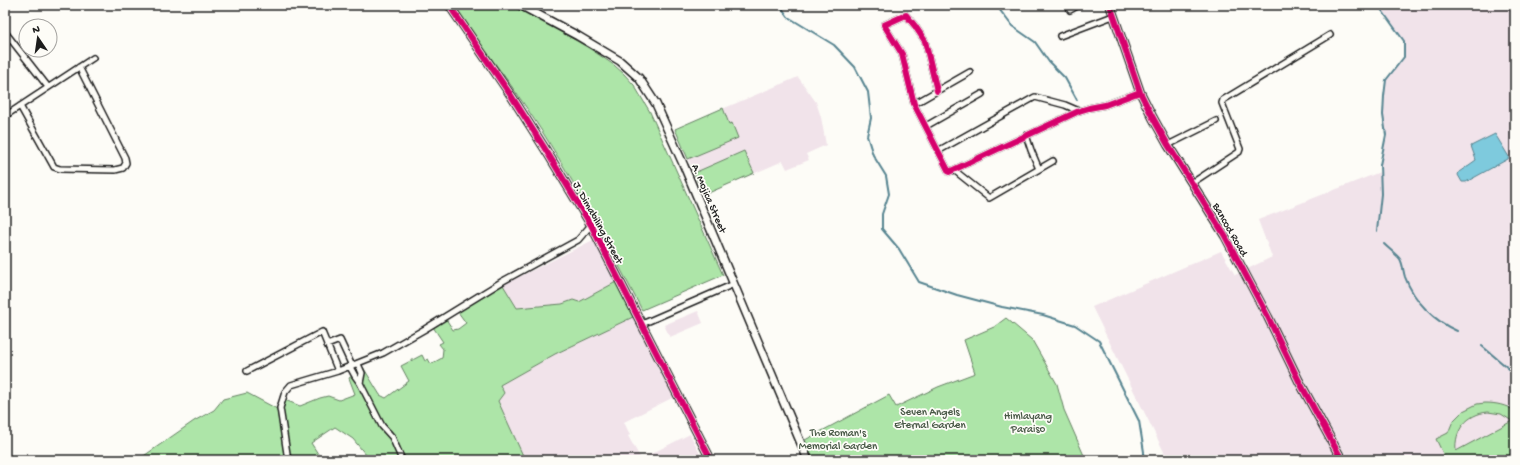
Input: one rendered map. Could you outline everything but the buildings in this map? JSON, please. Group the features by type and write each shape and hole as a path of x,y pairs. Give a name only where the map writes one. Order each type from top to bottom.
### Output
{"street":[{"name":"J. Dimabiling Street","path":"449,5 512,97 591,225 711,460"},
{"name":"A. Mojica Street","path":"520,5 608,53 639,78 660,112 808,460"},
{"path":"1070,10 1079,5"},
{"name":"Bancod Road","path":"1110,5 1140,92 1168,145 1229,243 1268,316 1299,381 1342,460"},
{"path":"937,91 925,41 915,26 906,15 884,25 903,58 914,104 949,172 1079,111 1106,105 1140,92"},
{"path":"1060,36 1113,16"},
{"path":"5,32 48,87"},
{"path":"1192,183 1239,152 1240,149 1222,103 1223,100 1330,35"},
{"path":"5,116 93,58"},
{"path":"20,106 54,167 60,169 113,170 123,168 126,163 125,158 79,67"},
{"path":"914,104 970,72"},
{"path":"926,126 982,94"},
{"path":"938,151 1035,97 1066,105 1079,111"},
{"path":"1168,145 1216,121"},
{"path":"1026,135 1039,169"},
{"path":"954,170 989,198 1053,161"},
{"path":"288,460 280,413 282,399 285,392 294,383 338,371 383,353 503,281 578,240 591,225"},
{"path":"642,324 734,284"},
{"path":"247,372 308,338 322,332 325,333 327,345 338,371"},
{"path":"327,345 340,340 355,376 380,422 392,437 402,460"},
{"path":"358,364 362,373 360,383"}],"shaded area":[{"path":"1378,5 1515,5 1515,460 1168,460 1092,307 1221,251 1235,275 1272,257 1258,220 1380,172 1386,135 1383,115 1386,80 1404,57 1404,41"},
{"path":"798,77 816,102 821,117 826,145 806,154 809,160 787,169 783,161 704,195 675,129"},
{"path":"595,239 616,282 579,302 573,300 562,304 517,308 503,285"},
{"path":"698,311 703,323 670,337 664,325"},
{"path":"633,317 674,397 624,422 630,435 628,436 641,459 690,434 703,460 525,460 498,401 504,393 500,385 554,354"}],"green space":[{"path":"459,5 514,5 589,48 614,65 624,74 634,85 650,112 723,275 642,310 558,156 517,94 454,9"},
{"path":"723,108 729,124 732,123 738,138 688,159 675,129"},
{"path":"744,151 754,173 704,195 694,173"},
{"path":"616,282 633,317 555,354 500,385 504,393 498,401 525,460 406,460 391,430 381,418 358,376 359,369 363,367 380,395 386,398 409,381 401,366 422,355 425,361 428,359 431,364 442,358 443,349 439,344 443,342 433,327 446,319 453,330 458,329 466,323 458,312 503,285 517,308 562,304 573,300 579,302"},
{"name":"Himlayang Paraiso","path":"1006,318 1032,340 1057,384 1064,410 1086,460 813,460 805,440 889,395 896,407 938,387 975,373 964,340 994,327"},
{"path":"352,376 359,384 364,397 382,430 388,435 399,460 370,460 353,439 335,427 311,443 322,460 291,460 283,410 285,400 300,406 328,396 339,400 355,394 349,378"},
{"path":"247,393 277,409 285,460 138,460 194,421 214,410 223,399"},
{"path":"1477,404 1497,404 1515,411 1515,460 1446,460 1436,439 1448,433 1453,421 1463,411","holes":["1488,412 1501,414 1512,421 1456,451 1457,436 1463,424 1481,413"]}],"water":[{"path":"1495,134 1509,157 1508,159 1466,182 1462,182 1458,175 1459,172 1476,160 1471,146"}],"waterway":[{"path":"780,5 788,17 834,45 855,67 868,92 871,118 867,136 873,155 886,176 889,194 882,214 882,229 899,249 919,282 957,295 1002,307 1043,315 1075,325 1099,341 1139,421 1144,460"},
{"path":"996,5 1012,26 1035,42 1049,62 1065,78 1077,100"},
{"path":"1377,231 1381,194 1380,165 1386,135 1383,115 1386,80 1404,57 1404,41 1378,5"},
{"path":"1384,244 1400,259 1405,277 1419,302 1440,322 1457,331"},
{"path":"1482,346 1515,374"}],"cycle path":[{"path":"449,5 512,97 591,225 711,460"},
{"path":"1110,5 1140,92 1153,118 1168,145 1225,236 1268,317 1299,381 1342,460"},
{"path":"937,91 925,41 915,26 906,15 884,25 902,54 914,104 949,172 1079,111 1105,105 1140,92"}],"park label":[{"name":"Seven Angels Eternal Garden","path":"930,417"},
{"name":"The Roman's Memorial Garden","path":"838,438"}]}
